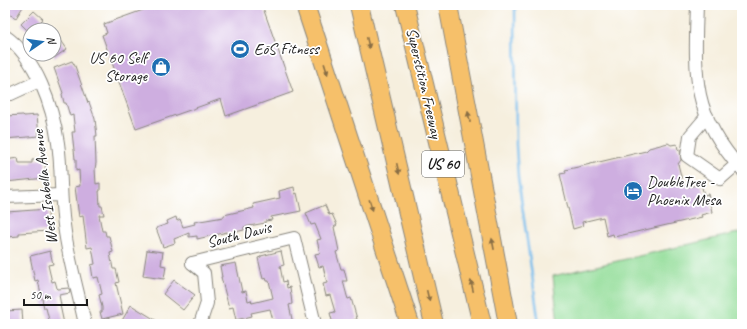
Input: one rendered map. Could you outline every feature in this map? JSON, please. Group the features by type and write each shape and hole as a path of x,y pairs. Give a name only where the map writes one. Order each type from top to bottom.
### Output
{"highway":[{"path":"305,5 410,324"},
{"name":"US 60","path":"358,5 434,324"},
{"name":"Superstition Freeway","path":"405,5 482,324"},
{"path":"448,5 508,324"}],"street":[{"path":"696,5 698,80 700,95 707,116 723,146 739,167 720,179 687,156 690,136 707,116"},
{"name":"West Isabella Avenue","path":"5,36 14,42 27,58 40,81 51,111 58,143 64,225 84,324"},
{"path":"10,94 40,81"},
{"path":"5,197 61,195"},
{"name":"South Davis","path":"200,324 207,303 204,273 192,263 294,238 315,324"}],"green space":[{"path":"742,232 742,324 558,324 553,276"}],"building":[{"path":"5,5 24,5 16,18 5,12"},
{"path":"157,5 262,5 293,92 226,116 221,99 136,129 102,35 107,33 104,24"},
{"path":"34,11 43,19 42,22 23,22"},
{"path":"62,42 67,49 62,52"},
{"path":"72,61 95,119 97,136 95,136 96,184 100,183 100,206 102,206 104,215 99,215 102,231 105,231 106,236 109,236 113,252 110,253 113,269 116,269 119,282 116,283 123,314 102,319 100,312 102,312 102,307 99,295 102,294 98,277 93,278 91,265 95,264 92,247 87,248 83,216 79,217 75,187 80,186 79,170 76,171 76,159 72,132 75,132 73,115 70,116 66,103 64,103 63,93 54,68"},
{"path":"37,115 39,136 5,139 5,116"},
{"name":"DoubleTree - Phoenix Mesa","path":"668,143 671,145 677,144 678,150 680,149 681,160 678,164 683,184 688,187 701,184 704,195 708,194 712,212 701,215 702,217 614,237 613,234 607,236 603,217 582,222 583,226 573,229 560,174 566,173 565,170 646,151 649,148"},
{"path":"18,158 19,163 32,163 32,160 45,159 46,178 5,182 5,160"},
{"path":"294,187 301,211 271,217 272,220 265,221 265,223 244,227 244,230 227,234 227,232 197,239 197,236 189,237 189,233 174,239 175,243 163,247 156,228 168,224 167,221 176,217 177,221 180,219 183,227 195,224 194,222 224,217 224,215 254,208 253,204 280,198 279,191"},
{"path":"325,205 329,215 332,214 337,225 334,227 339,251 336,252 341,269 344,269 347,281 343,281 347,296 348,299 351,298 357,319 342,324 333,324 330,313 335,312 330,295 326,296 323,284 327,283 323,266 319,267 315,254 320,253 317,240 321,239 315,224 311,225 306,213"},
{"path":"48,209 49,231 19,233 19,236 7,237 7,235 5,235 5,215 7,215 7,212"},
{"path":"147,250 163,252 161,265 166,266 164,279 143,276"},
{"path":"50,251 53,264 48,265 52,282 55,281 58,289 69,288 70,293 59,295 64,324 50,324 46,308 44,308 38,280 35,281 30,256"},
{"path":"281,251 284,265 280,266 283,282 286,281 287,288 290,287 292,304 289,305 293,324 274,324 270,309 251,313 252,316 236,320 233,307 229,308 221,277 220,266 236,263 242,292 246,291 248,301 251,300 252,303 273,298 269,281 267,281 266,278 263,279 258,258"},
{"path":"174,280 195,295 183,310 163,294"},
{"path":"131,305 162,324 120,324"},
{"path":"22,310 23,324 5,324 5,311"}],"waterway":[{"path":"515,5 516,145 518,177 539,324"}],"place":[{"name":"EōS Fitness","path":"240,49"},
{"name":"US 60 Self Storage","path":"161,67"},
{"name":"DoubleTree - Phoenix Mesa","path":"633,191"}]}
